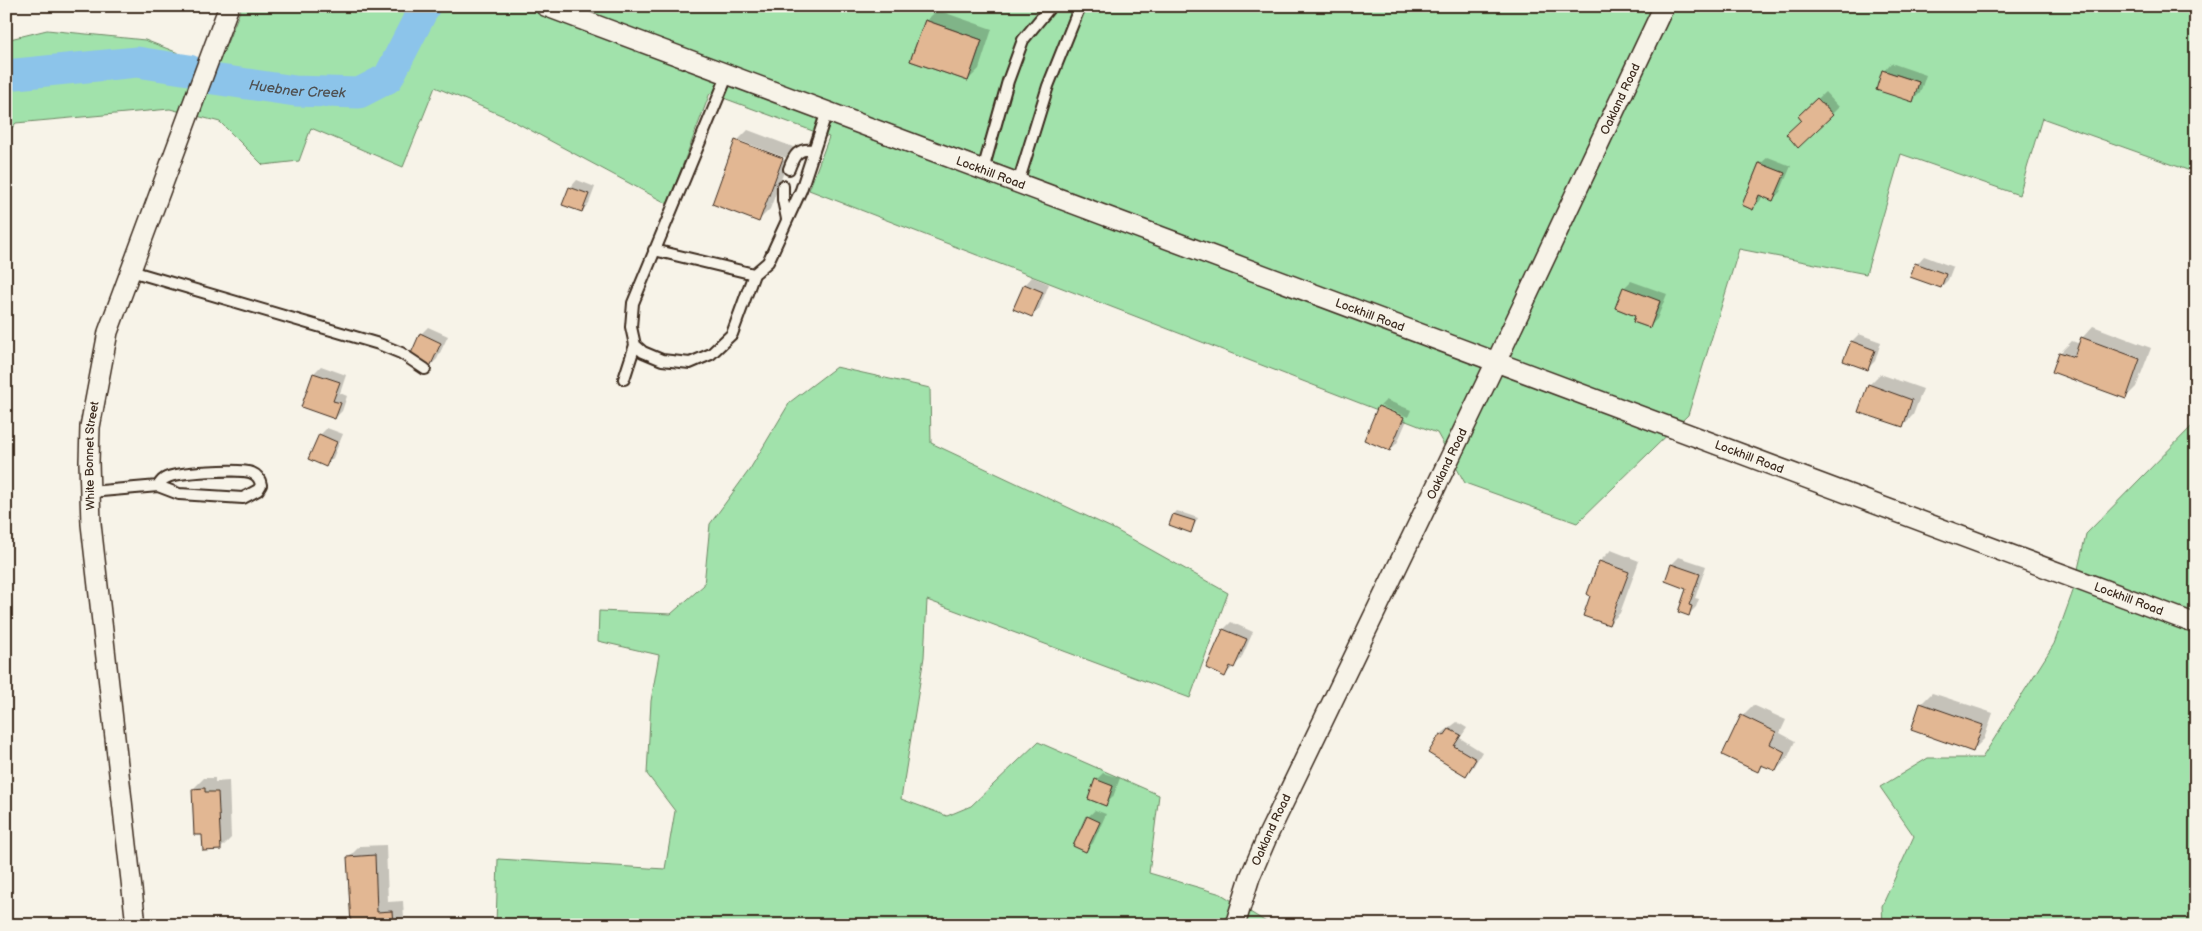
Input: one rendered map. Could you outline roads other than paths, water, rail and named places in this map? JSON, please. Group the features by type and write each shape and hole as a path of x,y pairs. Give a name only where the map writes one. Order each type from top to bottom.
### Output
{"street":[{"name":"White Bonnet Street","path":"136,925 91,524 90,427 108,332 230,6"},
{"name":"Lockhill Road","path":"545,6 2196,624"},
{"name":"Oakland Road","path":"1235,925 1250,877 1268,834 1496,362 1664,6"}],"lane":[{"path":"983,170 1008,82 1023,40 1051,6"},
{"path":"1018,183 1048,86 1080,6"},
{"path":"624,379 635,345 631,327 632,303 728,74"},
{"path":"635,345 643,352 662,360 690,363 711,354 732,334 754,274 768,262 801,190 827,111"},
{"path":"789,169 794,155 803,149 813,150"},
{"path":"783,186 783,200 787,219"},
{"path":"654,250 754,274"},
{"path":"131,271 379,344 401,354 425,369"},
{"path":"90,492 158,486 179,494 243,498 258,490 261,485 260,479 254,473 243,470 177,474 165,478 158,486"}],"waterway":[{"name":"Huebner Creek","path":"213,79 295,91 359,93 388,78 425,6"},
{"name":"Huebner Creek","path":"6,75 137,62 189,70"}]}
